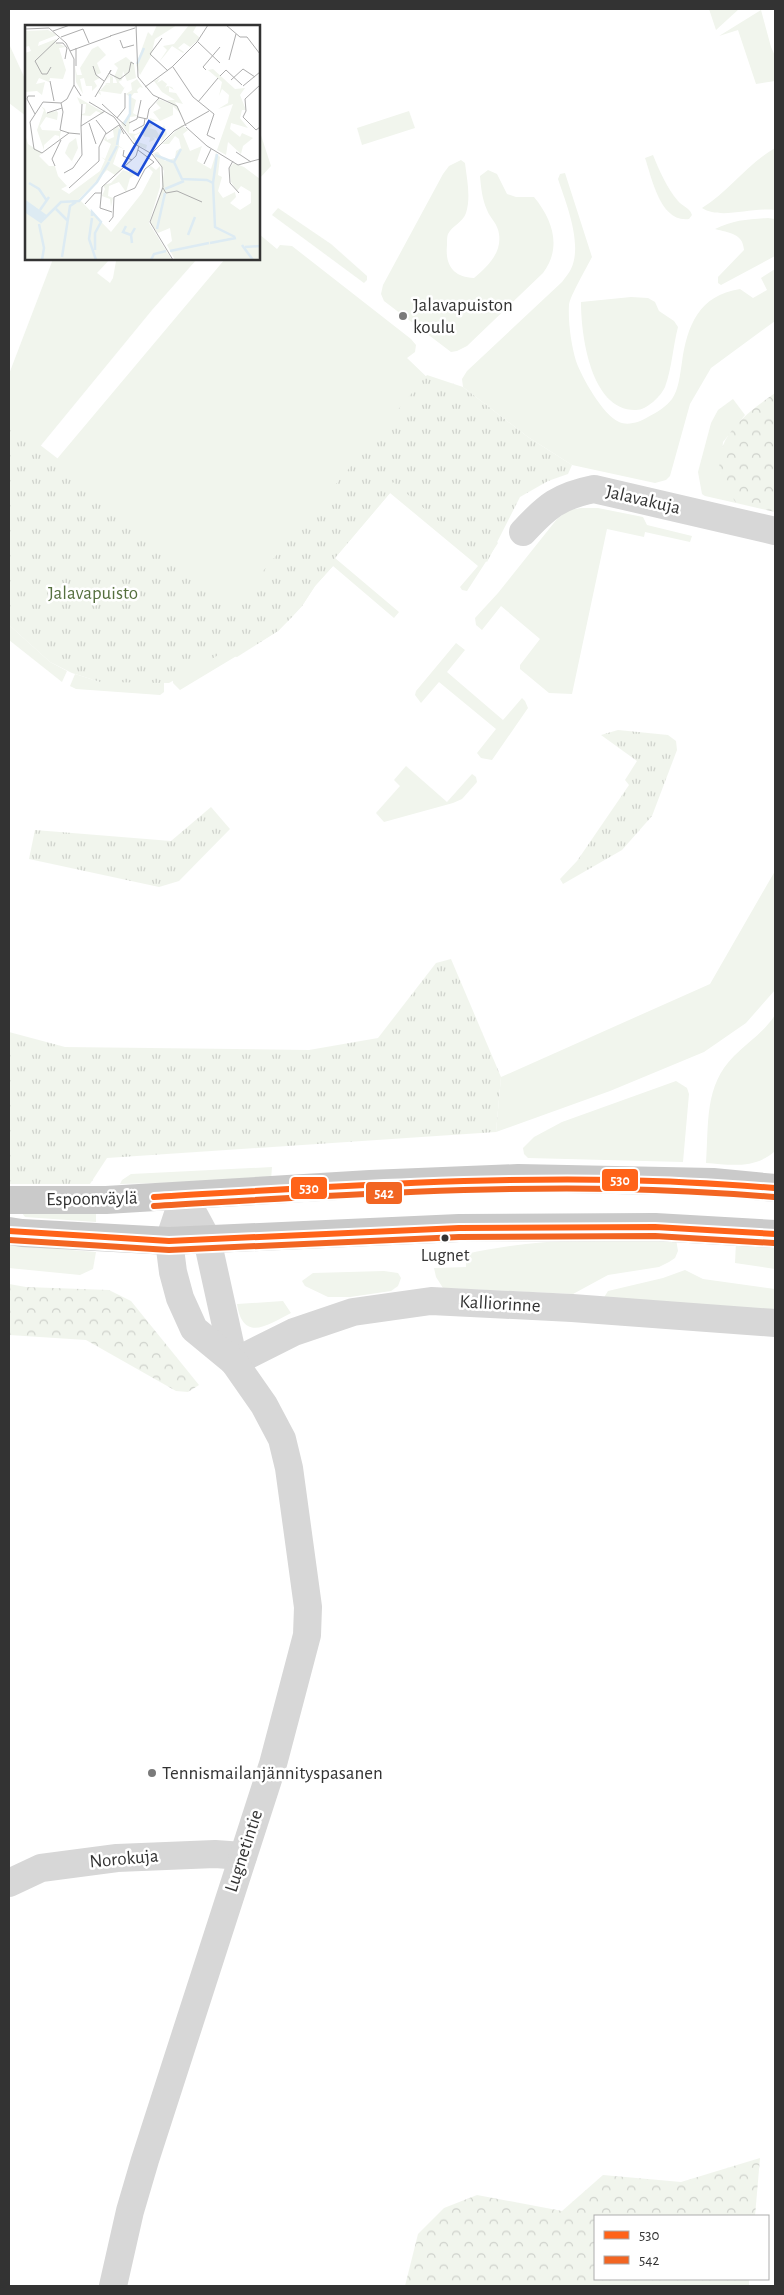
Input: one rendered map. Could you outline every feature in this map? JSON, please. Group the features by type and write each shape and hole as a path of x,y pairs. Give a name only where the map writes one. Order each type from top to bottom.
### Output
{"main road":[{"name":"Espoonväylä","path":"9,1200 106,1200 518,1178 713,1182 775,1188"},
{"name":"Espoonväylä","path":"9,1231 22,1234 169,1241 459,1228 655,1227 775,1234"}],"street":[{"name":"Jalavakuja","path":"524,532 542,511 568,494 594,490 775,531"},
{"name":"Lugnetintie","path":"184,1196 207,1239 234,1362"},
{"name":"Lugnetintie","path":"113,2286 130,2211 145,2160 243,1856 287,1712 307,1635 308,1607 289,1468 282,1439 264,1405 234,1362 194,1329 180,1298 173,1272 169,1241 184,1196"},
{"name":"Kalliorinne","path":"234,1362 294,1332 353,1312 431,1300 775,1323"},
{"name":"Norokuja","path":"9,1883 41,1868 117,1858 198,1855 243,1856"}],"green space":[{"path":"709,9 739,9 716,30"},
{"path":"761,10 775,56 775,81 756,84 738,30 719,36"},
{"path":"9,44 25,79 25,115 9,103"},
{"path":"409,111 415,128 362,145 357,128"},
{"path":"260,132 271,166 260,178"},
{"path":"775,148 775,210 718,213 702,208 721,194 765,154"},
{"path":"653,155 670,190 678,201 691,213 692,215 689,219 679,218 671,214 664,207 654,187 645,158"},
{"path":"461,160 465,163 468,201 465,216 450,231 447,239 447,258 452,269 461,275 474,278 496,253 499,241 498,230 487,210 481,189 480,176 488,170 497,174 507,194 516,197 534,197 546,215 553,234 554,244 549,264 543,273 467,346 451,352 384,301 381,294 383,285 443,174 449,166"},
{"path":"565,173 592,257 575,288 569,305 569,326 576,361 588,386 600,404 606,412 619,422 634,423 641,420 661,409 672,399 678,386 687,336 698,314 705,305 726,292 740,289 753,298 767,290 761,278 775,269 775,321 711,368 690,404 670,476 666,480 655,483 572,465 528,437 463,387 462,379 467,371 562,282 571,269 575,248 574,236 569,211 558,179 560,174"},
{"path":"278,208 331,244 367,276 367,280 364,283 272,215"},
{"path":"768,218 775,219 775,256 721,285 718,283 718,277 744,250 743,244 738,237 715,229 735,222"},
{"path":"260,235 277,249 280,245 292,246 411,339 416,345 415,352 407,358 432,382 243,624 9,516 224,260 260,260"},
{"path":"53,260 109,260 97,273 110,283 118,260 196,260 152,310 38,449 9,457 9,374"},
{"path":"631,297 648,298 655,302 659,311 674,321 678,327 665,387 653,402 645,408 636,410 621,407 608,398 599,385 592,369 583,333 581,302"},
{"name":"Jalavapuisto","path":"427,375 463,387 528,437 572,465 568,474 548,481 520,497 487,562 393,482 390,493 335,558 333,566 315,586 302,606 278,631 237,657 222,653 169,683 100,682 72,673 50,662 9,625 9,421 57,458 234,606"},
{"path":"775,393 775,512 736,503 722,480 720,459 728,435 736,425"},
{"path":"733,399 745,415 723,442 720,472 736,503 702,494 698,472 711,423 718,410"},
{"path":"404,449 498,543 467,591 462,590 460,587 478,566 390,493 335,558 399,612 394,618 333,566 315,586 302,606 278,631 180,690 173,683 173,678"},
{"path":"598,508 643,517 647,525 692,536 690,542 645,532 644,537 607,529 572,694 549,693 520,669 520,665 540,639 501,606 482,630 476,625 475,618 498,593 557,519 569,510"},
{"path":"9,625 50,662 67,671 62,682 9,640"},
{"path":"456,643 465,650 447,672 503,720 522,698 528,708 492,760 481,758 477,753 496,729 439,682 421,703 415,695 416,691"},
{"path":"75,674 100,682 164,682 164,692 160,695 76,689 70,686"},
{"path":"618,730 668,735 676,741 677,750 652,816 622,850 563,884 560,879 577,861 629,785 625,780 637,761 601,735"},
{"path":"406,766 447,802 472,774 476,777 477,782 462,799 453,803 384,822 376,813 400,786 394,780"},
{"path":"211,807 230,829 179,881 159,887 29,859 35,830 171,841"},
{"path":"775,871 775,990 746,1023 704,1052 610,1091 496,1132 501,1077 710,984"},
{"path":"451,959 501,1077 496,1132 107,1158 90,1184 9,1184 9,1032 65,1047 309,1050 378,1038 436,963"},
{"path":"775,1015 775,1151 759,1161 751,1163 734,1165 706,1163 708,1119 717,1080 734,1056"},
{"path":"676,1081 687,1088 689,1094 683,1162 528,1158 524,1154 523,1148 534,1137 562,1122"},
{"path":"272,1167 271,1180 120,1184 122,1180 131,1174"},
{"path":"96,1210 96,1222 25,1217 22,1213"},
{"path":"676,1239 678,1251 675,1258 669,1262 659,1267 608,1275 573,1294 443,1288 436,1277 434,1268 466,1267 466,1254 518,1245 570,1240"},
{"path":"736,1242 775,1244 775,1269 735,1263"},
{"path":"9,1245 96,1252 93,1269 80,1275 9,1268"},
{"path":"685,1270 703,1279 775,1289 775,1310 603,1299 608,1291 663,1278"},
{"path":"384,1271 398,1273 401,1278 398,1286 391,1291 350,1297 328,1297 305,1286 302,1281 313,1273"},
{"path":"9,1284 26,1287 109,1290 131,1301 199,1385 188,1392 176,1391 86,1340 9,1335"},
{"path":"283,1301 291,1313 258,1328 245,1324 240,1316 237,1304"},
{"path":"760,2158 755,2215 594,2215 594,2280 749,2280 749,2286 405,2286 418,2234 444,2208 477,2195 562,2211 603,2175 681,2182"}],"transit line":[{"name":"530","path":"154,1197 387,1184 503,1180 639,1180 775,1188"},
{"name":"542","path":"154,1206 386,1193 561,1188 638,1189 774,1197"},
{"name":"530","path":"9,1231 169,1241 459,1228 655,1227 775,1234"},
{"name":"542","path":"9,1240 169,1250 459,1237 655,1236 774,1243"}],"place":[{"name":"Jalavapuiston koulu","path":"403,316"},
{"name":"Lugnet","path":"445,1238"},
{"name":"Tennismailanjännityspasanen","path":"152,1773"}]}
